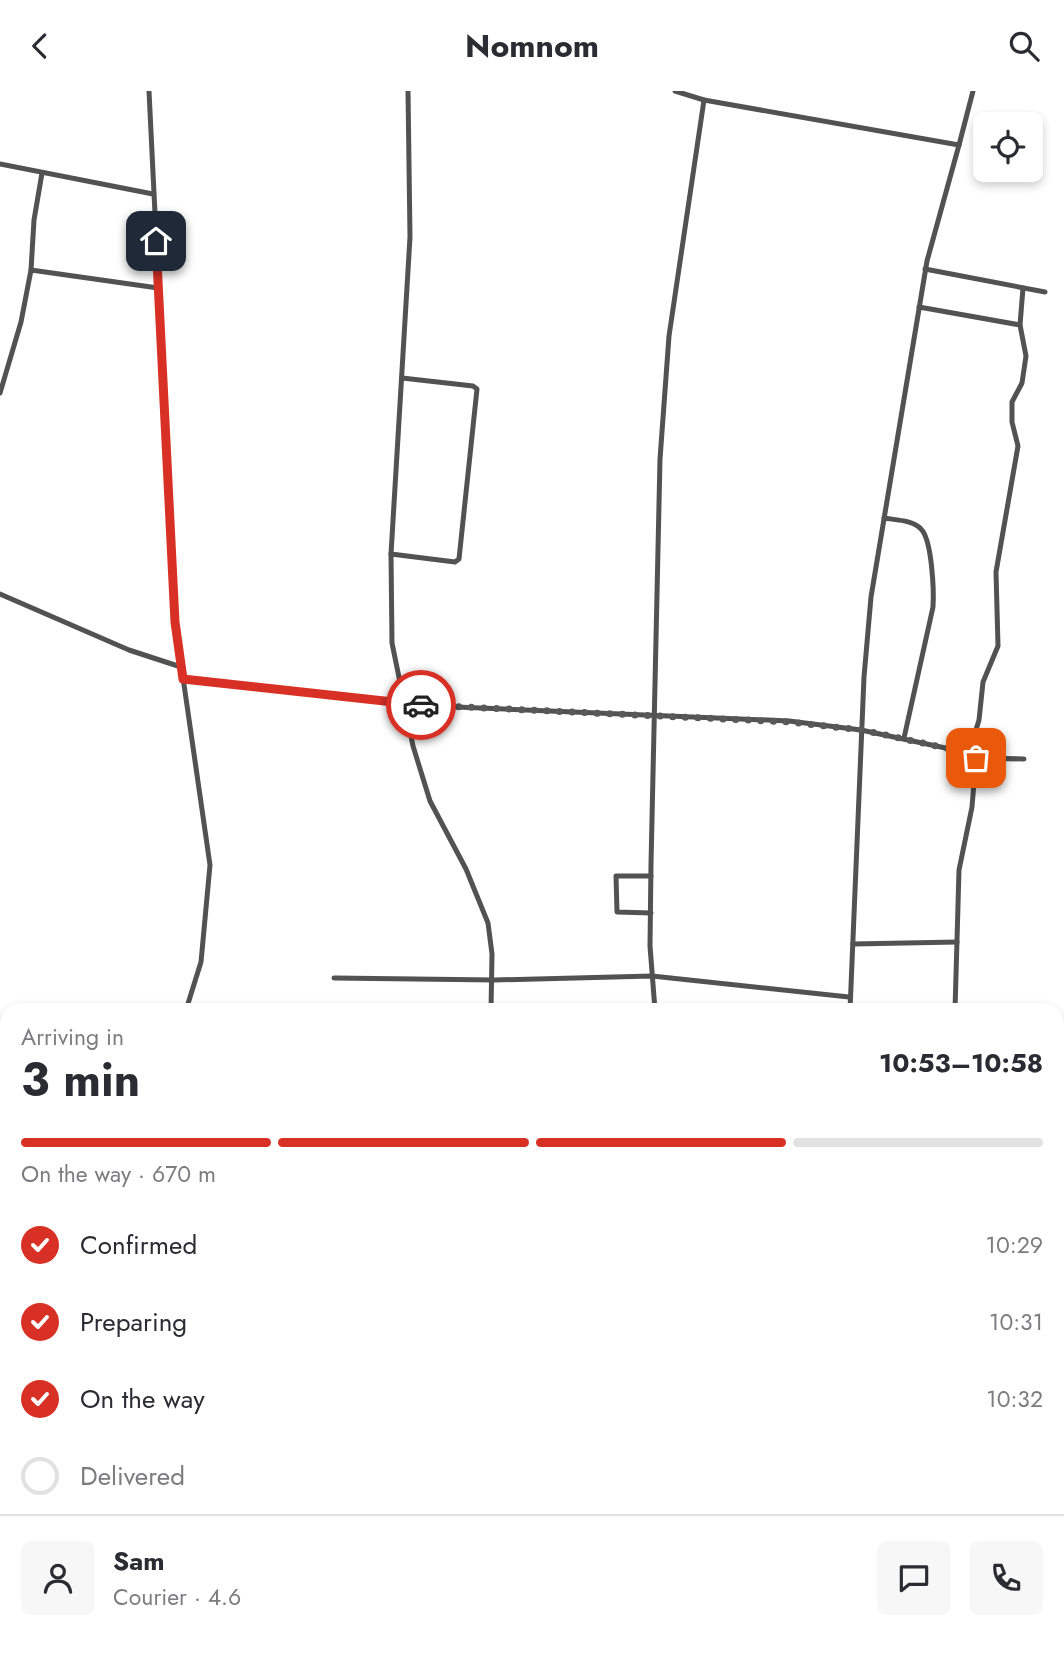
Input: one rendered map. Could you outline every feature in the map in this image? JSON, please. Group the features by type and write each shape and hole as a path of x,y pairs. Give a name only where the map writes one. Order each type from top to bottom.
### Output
{"street":[{"path":"149,91 175,622 210,866 200,969 188,1003"},
{"path":"408,91 410,237 391,554 392,643 430,801 483,908 492,954 491,1003"},
{"path":"675,91 704,100 959,145"},
{"path":"849,1003 867,637 925,269 973,91"},
{"path":"654,1003 650,912 657,518 665,381 704,100"},
{"path":"0,164 153,194"},
{"path":"0,393 21,322 31,270 34,220 42,173"},
{"path":"925,269 1045,292"},
{"path":"31,270 158,288"},
{"path":"969,753 979,720 982,682 999,642 996,572 1018,446 1013,425 1012,402 1022,383 1026,356 1020,325 1023,288"},
{"path":"919,307 1020,325"},
{"path":"391,554 455,562 458,559 477,389 473,386 402,378"},
{"path":"884,517 913,524 923,531 929,547 933,589 920,670 904,738"},
{"path":"0,594 129,650 181,667"},
{"path":"183,679 405,704 789,722 862,730 904,738 969,753 976,758 1024,759"},
{"path":"955,1003 960,860 972,807 976,758"},
{"path":"650,912 617,912 616,876 651,876"},
{"path":"853,944 957,942"},
{"path":"334,978 493,980 652,976 849,997"}],"way so far":[{"path":"421,705 789,722 904,738 969,753 976,758"}],"route":[{"path":"156,241 175,622 183,679 421,705"}]}
